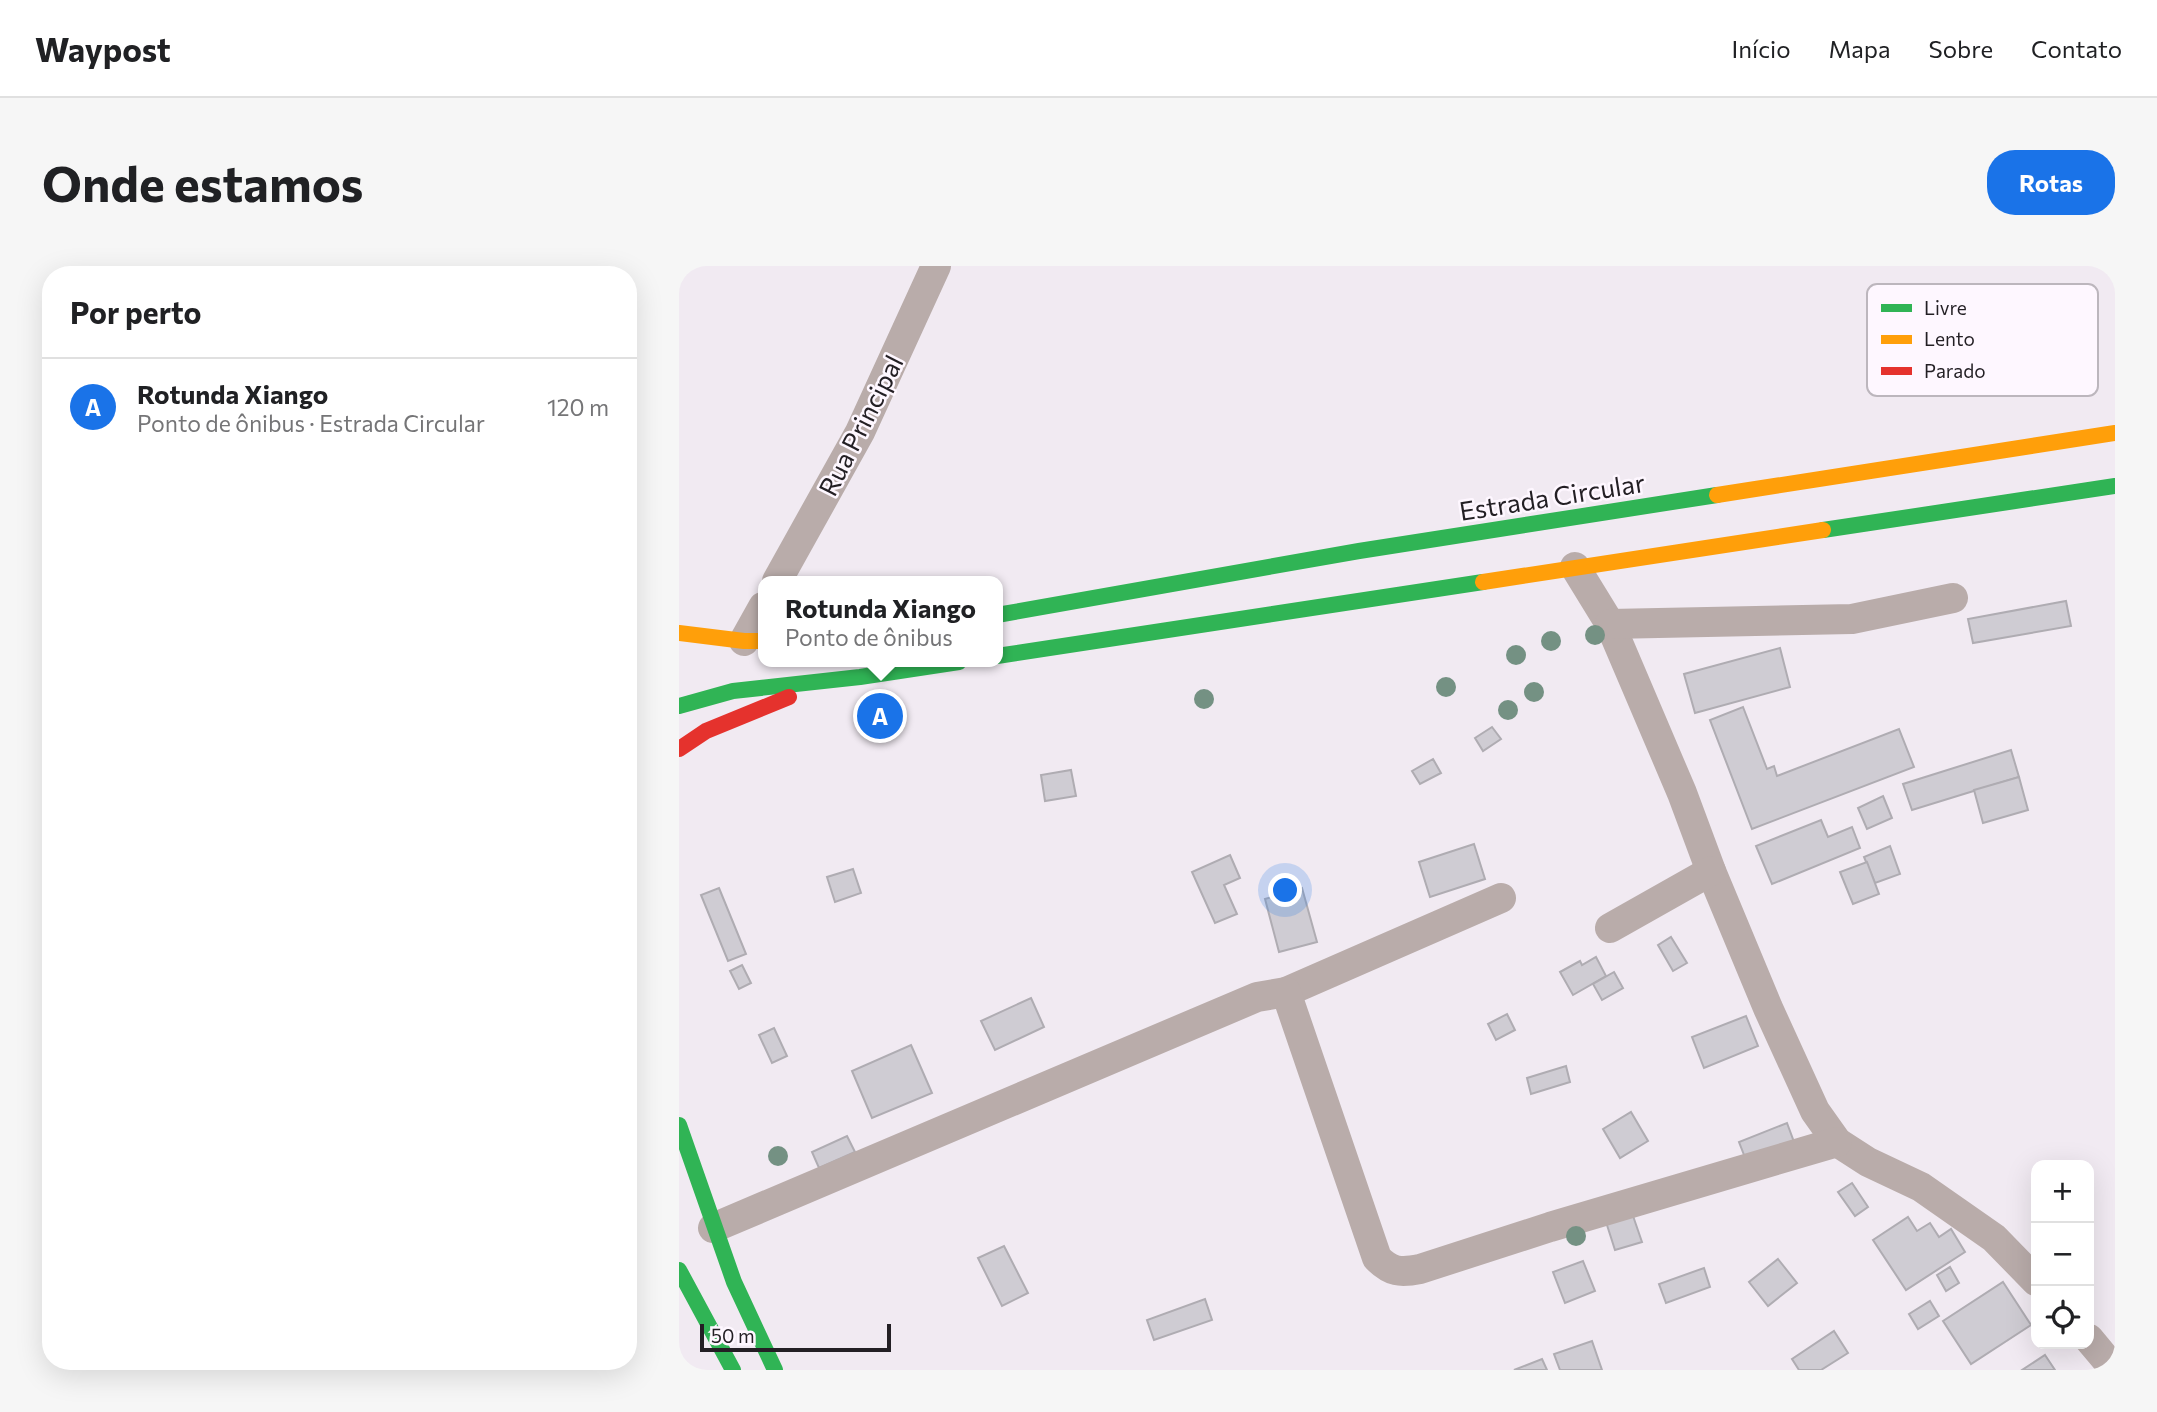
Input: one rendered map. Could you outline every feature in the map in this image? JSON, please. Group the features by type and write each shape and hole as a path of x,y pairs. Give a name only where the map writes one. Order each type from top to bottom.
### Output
{"main road":[{"name":"Estrada Circular","path":"1003,614 1373,549 2115,433"},
{"path":"1003,655 2115,486"},
{"path":"679,633 749,648"},
{"path":"679,706 703,696 924,667"},
{"path":"679,749 706,731 827,681"},
{"path":"679,1125 734,1282 775,1370"},
{"path":"679,1270 733,1370"}],"street":[{"name":"Rua Principal","path":"780,576 860,432 936,266"},
{"path":"1575,567 1611,624 1768,1008 1810,1099 1837,1142 1868,1162 1932,1194 1994,1238 2031,1276"},
{"path":"1611,624 1852,619 1954,598"},
{"path":"749,648 758,622"},
{"path":"1610,928 1711,871"},
{"path":"713,1228 1257,997 1286,992 1501,898"},
{"path":"1286,992 1377,1258 1388,1269 1401,1273 1837,1142"},
{"path":"2094,1345 2115,1370"}],"building":[{"path":"2066,601 2071,626 1973,643 1968,619"},
{"path":"1780,648 1790,687 1695,713 1684,674"},
{"path":"1743,707 1767,769 1774,766 1777,776 1899,729 1914,767 1752,829 1710,720"},
{"path":"1492,727 1501,739 1483,751 1475,738"},
{"path":"2011,750 2019,777 1912,810 1903,784"},
{"path":"1433,759 1441,773 1420,784 1412,771"},
{"path":"1071,770 1076,796 1045,801 1041,775"},
{"path":"2019,777 2028,810 1983,823 1974,790"},
{"path":"1883,796 1892,818 1867,829 1858,808"},
{"path":"1821,820 1828,837 1852,827 1860,848 1772,884 1756,846"},
{"path":"1474,844 1485,879 1430,897 1419,862"},
{"path":"1890,846 1900,874 1875,883 1864,857"},
{"path":"1230,855 1240,878 1224,885 1237,914 1215,923 1192,872"},
{"path":"1867,862 1879,894 1853,904 1840,872"},
{"path":"853,869 861,893 835,902 827,877"},
{"path":"719,888 746,954 728,961 701,895"},
{"path":"1302,888 1317,942 1279,952 1265,899"},
{"path":"1671,937 1687,963 1673,971 1658,945"},
{"path":"1596,957 1606,976 1573,995 1560,972 1580,961 1582,965"},
{"path":"742,965 751,983 739,989 730,971"},
{"path":"1614,972 1623,988 1602,1000 1593,984"},
{"path":"1031,998 1044,1027 995,1050 981,1021"},
{"path":"1507,1014 1515,1030 1496,1040 1488,1024"},
{"path":"1746,1016 1758,1046 1704,1068 1692,1037"},
{"path":"774,1028 787,1056 772,1063 759,1035"},
{"path":"911,1045 932,1093 872,1118 852,1071"},
{"path":"1566,1066 1570,1082 1531,1094 1527,1078"},
{"path":"1631,1112 1648,1141 1620,1158 1603,1129"},
{"path":"1787,1123 1794,1142 1746,1160 1739,1142"},
{"path":"847,1136 855,1152 819,1168 812,1152"},
{"path":"1852,1183 1868,1207 1855,1216 1838,1192"},
{"path":"1632,1213 1642,1242 1615,1250 1606,1222"},
{"path":"1908,1217 1917,1231 1930,1223 1939,1237 1951,1229 1965,1252 1906,1290 1873,1240"},
{"path":"1004,1246 1028,1293 1002,1306 978,1258"},
{"path":"1778,1259 1797,1283 1768,1306 1749,1282"},
{"path":"1583,1261 1595,1291 1565,1303 1553,1272"},
{"path":"1950,1267 1959,1283 1946,1291 1937,1275"},
{"path":"1704,1268 1710,1287 1666,1303 1659,1284"},
{"path":"2003,1282 2031,1325 1971,1364 1943,1321"},
{"path":"1205,1299 1212,1320 1154,1340 1147,1320"},
{"path":"1930,1301 1939,1316 1918,1329 1909,1314"},
{"path":"1834,1331 1848,1353 1821,1370 1799,1370 1792,1359"},
{"path":"1592,1341 1602,1370 1560,1370 1554,1354"},
{"path":"2045,1355 2055,1370 2022,1370"},
{"path":"1542,1359 1547,1370 1514,1370"}],"traffic: fast":[{"path":"1823,530 2115,486"},
{"path":"1003,614 1359,551 1717,495"},
{"path":"1003,655 1483,582"},
{"path":"679,706 733,691 926,667"},
{"path":"679,1125 734,1282 775,1370"},
{"path":"679,1270 733,1370"}],"traffic: slow":[{"path":"1717,495 2115,433"},
{"path":"1483,582 1823,530"},
{"path":"679,633 758,641"}],"traffic: jam":[{"path":"679,749 706,731 789,697"}],"place":[{"name":"Rotunda Xiango","path":"880,716"}]}
